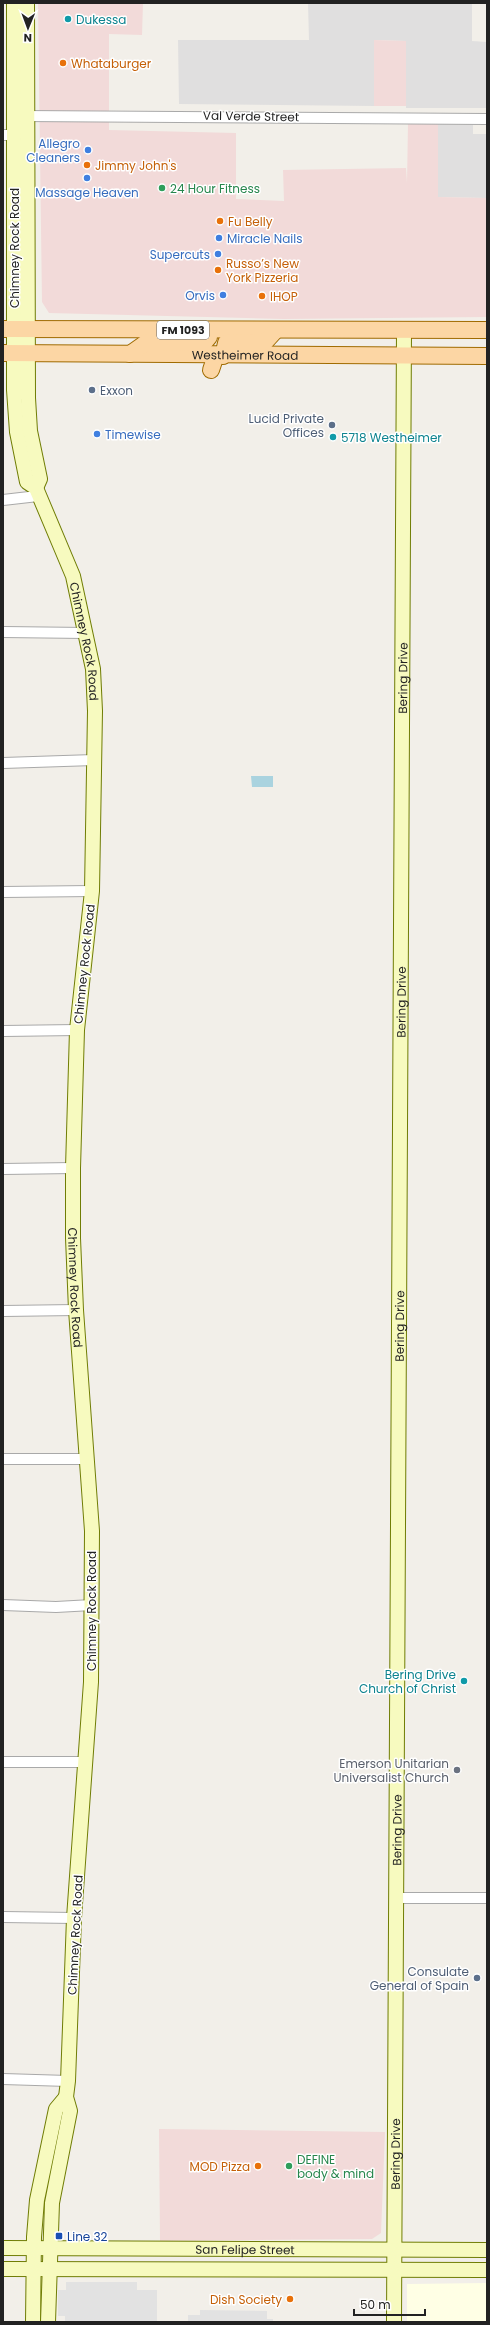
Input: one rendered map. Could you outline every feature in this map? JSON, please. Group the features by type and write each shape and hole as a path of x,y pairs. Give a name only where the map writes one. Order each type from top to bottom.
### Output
{"main road":[{"name":"Chimney Rock Road","path":"14,3 9,25 21,116"},
{"name":"Chimney Rock Road","path":"27,3 21,116 15,135 15,353 24,432 40,479 37,492 73,576 93,669 95,711 92,891 77,1030 73,1168 73,1238 76,1310 92,1531 91,1682 74,1918 68,2081 66,2098 70,2111 52,2203 49,2249 48,2322"},
{"name":"Westheimer Road","path":"15,329 487,330"},
{"path":"130,354 147,342 204,343 208,337 209,330"},
{"path":"217,360 226,343 265,342 276,330"},
{"name":"Bering Drive","path":"394,2322 404,330"},
{"name":"Westheimer Road","path":"15,353 130,354 217,360 404,356 487,356"},
{"name":"Chimney Rock Road","path":"33,2322 34,2248 40,2185 56,2109 66,2098"},
{"name":"San Felipe Street","path":"3,2248 487,2250"},
{"name":"San Felipe Street","path":"3,2269 487,2270"}],"street":[{"name":"Val Verde Street","path":"21,116 487,118"},
{"path":"3,500 37,492"},
{"path":"3,632 86,633"},
{"path":"3,763 94,760"},
{"path":"3,892 92,891"},
{"path":"3,1031 77,1030"},
{"path":"3,1169 73,1168"},
{"path":"3,1311 76,1310"},
{"path":"3,1459 87,1459"},
{"path":"3,1605 56,1607 92,1605"},
{"path":"3,1762 86,1762"},
{"path":"395,1898 487,1898"},
{"path":"3,1918 74,1918"},
{"path":"3,2079 68,2081"}],"shaded area":[{"path":"38,3 143,3 142,35 109,34 109,130 236,133 236,199 284,201 283,170 406,168 407,183 408,124 438,124 438,197 487,198 487,317 283,319 49,313 42,302"},
{"path":"308,3 472,3 472,41 487,42 487,108 406,108 406,41 374,40 374,106 179,104 178,40 309,40"},
{"path":"374,40 406,41 406,106 374,106"},
{"path":"438,124 473,125 473,134 487,134 487,198 438,197"},
{"path":"159,2129 385,2132 381,2233 372,2239 160,2241"},
{"path":"66,2282 137,2282 137,2290 157,2290 157,2322 65,2322 65,2316 58,2316 58,2290 66,2290"},
{"path":"487,2283 487,2322 407,2322 407,2284"},
{"path":"200,2310 267,2311 267,2319 273,2319 273,2322 188,2322 188,2315 200,2315"}],"water":[{"path":"251,776 273,776 273,787 252,787"}],"place":[{"name":"Dukessa","path":"68,19"},
{"name":"Whataburger","path":"63,63"},
{"name":"Allegro Cleaners","path":"88,150"},
{"name":"Jimmy John's","path":"87,165"},
{"name":"Massage Heaven","path":"87,178"},
{"name":"24 Hour Fitness","path":"162,188"},
{"name":"Fu Belly","path":"220,221"},
{"name":"Miracle Nails","path":"219,238"},
{"name":"Supercuts","path":"218,254"},
{"name":"Russo’s New York Pizzeria","path":"218,270"},
{"name":"Orvis","path":"223,295"},
{"name":"IHOP","path":"262,296"},
{"name":"Exxon","path":"92,390"},
{"name":"Lucid Private Offices","path":"332,425"},
{"name":"Timewise","path":"97,434"},
{"name":"5718 Westheimer","path":"333,437"},
{"name":"Bering Drive Church of Christ","path":"464,1681"},
{"name":"Emerson Unitarian Universalist Church","path":"457,1770"},
{"name":"Consulate General of Spain","path":"477,1978"},
{"name":"MOD Pizza","path":"258,2166"},
{"name":"DEFINE body & mind","path":"289,2166"},
{"name":"Line 32","path":"59,2236"},
{"name":"Dish Society","path":"290,2299"}]}
